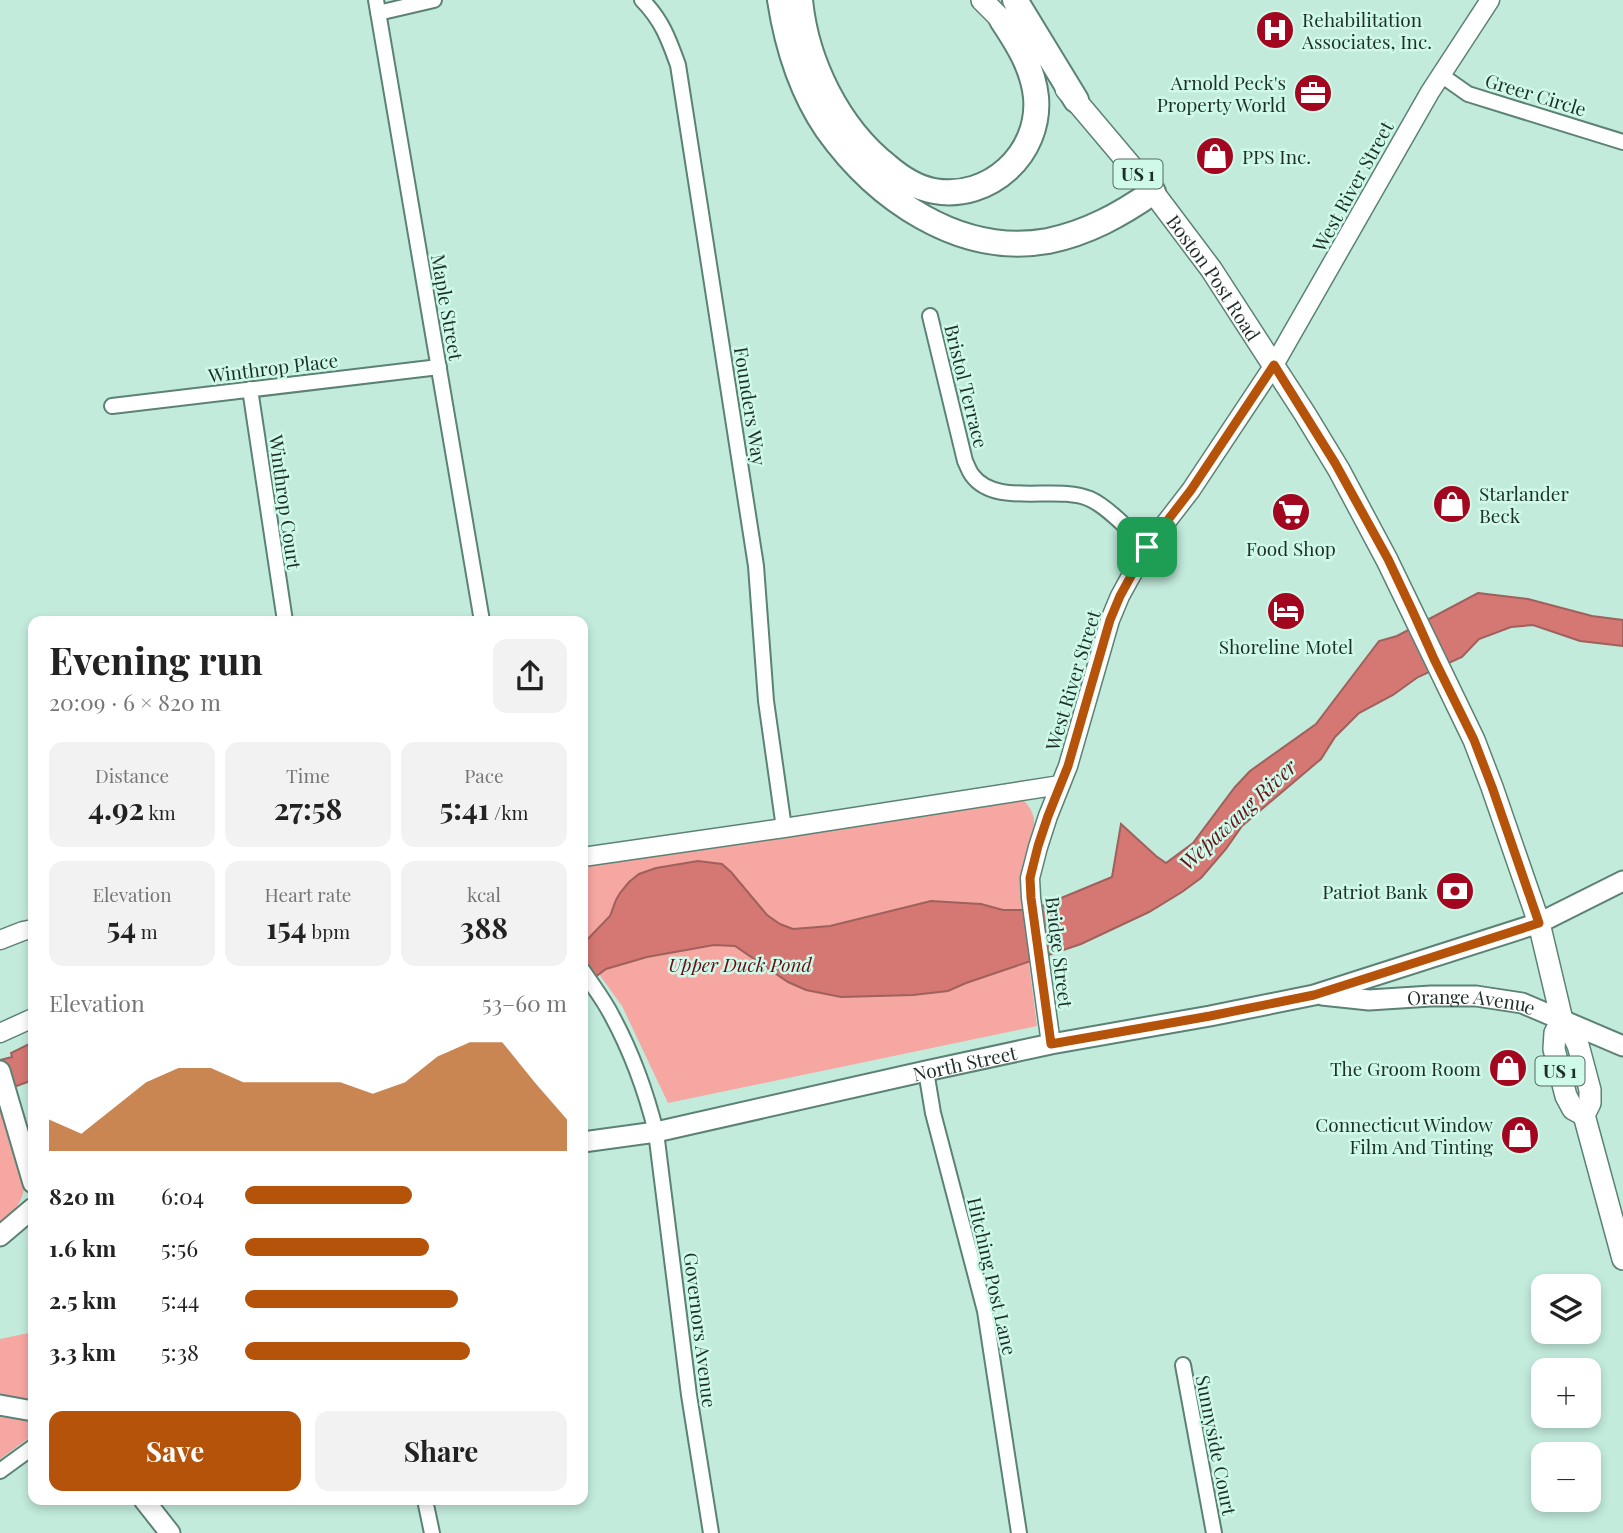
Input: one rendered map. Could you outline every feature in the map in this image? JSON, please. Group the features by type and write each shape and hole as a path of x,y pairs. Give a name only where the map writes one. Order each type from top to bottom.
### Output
{"highway":[{"path":"780,0 796,67 812,104 827,128 863,172 884,191 928,220 967,237 992,242 1046,241 1095,227 1153,192"},
{"path":"800,0 806,35 819,74 852,130 879,160 915,186 950,193 985,185 1003,175 1026,148 1032,132 1036,114 1033,80 1008,10"},
{"path":"1008,10 1076,100"}],"main road":[{"path":"982,0 1008,10"},
{"name":"Boston Post Road","path":"1076,100 1153,192 1211,269 1274,365 1345,481 1388,559 1474,740 1539,923 1562,1020 1578,1045 1590,1090 1590,1103 1584,1115 1623,1259"},
{"name":"North Street","path":"588,1141 656,1132 1051,1044 1314,995 1539,923 1623,881"},
{"name":"Orange Avenue","path":"1314,995 1369,1000 1476,996 1522,1003 1623,1046"},
{"path":"0,1071 28,1165"},
{"path":"0,1236 28,1212"},
{"path":"0,1405 28,1410"},
{"path":"148,1505 170,1533"}],"street":[{"path":"377,6 434,0"},
{"name":"Founders Way","path":"642,0 654,12 668,36 678,65 756,566 766,701 784,828"},
{"name":"West River Street","path":"1060,785 1068,766 1110,620 1120,596 1147,547 1191,490 1274,365 1373,189 1441,75 1490,0"},
{"name":"Maple Street","path":"377,6 481,616"},
{"name":"Greer Circle","path":"1441,75 1468,94 1623,142"},
{"name":"Bristol Terrace","path":"930,316 965,461 972,475 983,486 1000,492 1076,494 1092,499 1147,547"},
{"name":"Winthrop Place","path":"112,406 439,367"},
{"name":"Winthrop Court","path":"250,389 284,616"},
{"path":"588,856 1060,785"},
{"name":"Bridge Street","path":"1051,1044 1030,878 1038,846 1060,785"},
{"path":"0,940 28,930"},
{"path":"588,978 626,1043 656,1132"},
{"path":"0,1033 28,1020"},
{"name":"Hitching Post Lane","path":"926,1071 933,1113 985,1311 1019,1533"},
{"name":"Governors Avenue","path":"656,1132 711,1533"},
{"name":"Sunnyside Court","path":"1182,1365 1214,1533"},
{"path":"0,1471 28,1451"},
{"path":"426,1505 432,1533"}],"green space":[{"name":"Upper Duck Pond","path":"1020,798 1029,806 1034,818 1023,865 1021,902 1037,1026 668,1103 622,1006 588,959 588,864"},
{"path":"0,1109 25,1183 17,1207 0,1225"},
{"path":"28,1333 28,1439 0,1459 0,1339"}],"water":[{"name":"Wepawaug River","path":"1478,593 1528,599 1592,616 1623,620 1623,646 1580,641 1533,625 1511,627 1479,639 1462,657 1418,677 1393,695 1359,713 1335,737 1321,759 1242,826 1201,878 1182,892 1149,912 1081,944 948,991 841,997 806,990 788,982 735,946 714,945 647,957 606,969 588,982 588,939 610,916 616,900 629,882 639,874 656,868 698,861 722,864 767,915 793,929 830,926 931,901 981,904 1003,910 1037,908 1112,877 1121,824 1166,863 1193,843 1250,771 1316,724 1379,641 1397,636"},
{"path":"28,1044 28,1082 0,1092 0,1060 12,1057 11,1053"}],"place":[{"name":"Rehabilitation Associates, Inc.","path":"1275,30"},
{"name":"Arnold Peck's Property World","path":"1313,93"},
{"name":"PPS Inc.","path":"1215,156"},
{"name":"Starlander Beck","path":"1452,504"},
{"name":"Food Shop","path":"1291,512"},
{"name":"Shoreline Motel","path":"1286,611"},
{"name":"Patriot Bank","path":"1455,891"},
{"name":"The Groom Room","path":"1508,1068"},
{"name":"Connecticut Window Film And Tinting","path":"1520,1135"}],"route":[{"path":"1274,365 1335,463 1388,559 1474,740 1539,923 1314,995 1051,1044 1030,878 1048,816 1068,766 1110,620 1147,547 1191,490 1274,365"}]}
